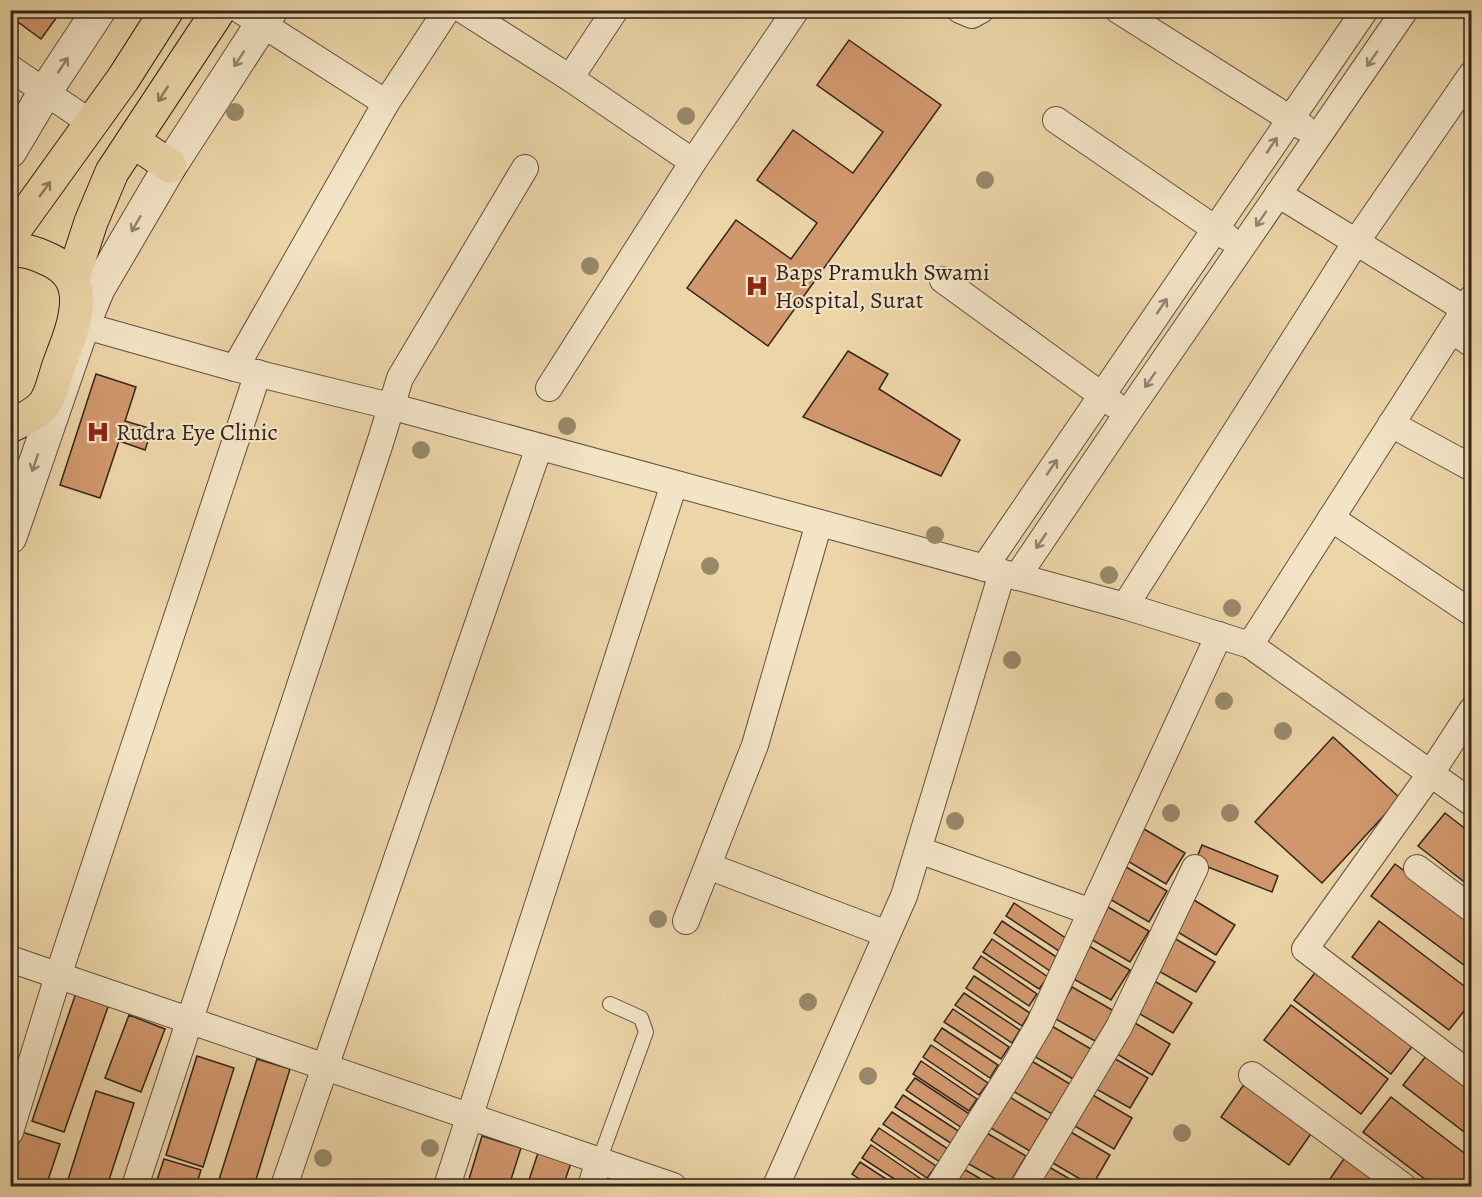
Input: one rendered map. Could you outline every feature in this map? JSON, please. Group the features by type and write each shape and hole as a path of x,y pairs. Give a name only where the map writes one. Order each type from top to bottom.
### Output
{"highway":[{"path":"73,278 55,262 35,252 12,234 92,123 167,10"},
{"path":"10,426 22,421 45,404 79,324 73,278 91,222 112,172 219,10"},
{"path":"133,141 170,166"}],"street":[{"path":"10,151 45,92 99,10"},
{"path":"10,1132 247,370 386,103 447,10"},
{"path":"464,10 570,78 693,162"},
{"path":"570,78 615,10"},
{"path":"549,388 693,162 796,10"},
{"path":"960,10 972,15 981,10"},
{"path":"1118,10 1318,136"},
{"path":"776,1186 904,896 1001,572 1101,395 1365,10"},
{"path":"1001,572 1127,414 1318,136 1394,14"},
{"path":"10,537 79,324 258,15 386,103"},
{"path":"10,68 92,123"},
{"path":"1125,606 1356,242 1472,74"},
{"path":"1056,120 1242,247"},
{"path":"135,1186 400,378 525,168"},
{"path":"1250,645 1391,424 1462,337 1468,304 1356,242 1278,194"},
{"path":"943,280 1127,414"},
{"path":"79,324 1001,572 1125,606 1250,645 1472,803"},
{"path":"1391,424 1472,468"},
{"path":"284,1186 539,447"},
{"path":"447,1186 674,484"},
{"path":"1331,518 1472,613"},
{"path":"686,921 755,745 819,523"},
{"path":"939,1186 1027,1047 1219,635"},
{"path":"1472,710 1431,773 1305,949 1472,1076"},
{"path":"919,850 1091,912"},
{"path":"708,866 887,934"},
{"path":"1024,1186 1119,1027 1195,868"},
{"path":"1417,868 1472,909"},
{"path":"10,959 673,1186"},
{"path":"1252,1075 1403,1186"},
{"path":"591,1186 599,1161"}],"lane":[{"path":"599,1161 646,1032 641,1018 610,1004"}],"building":[{"path":"10,10 62,10 41,39 10,16"},
{"path":"849,40 941,105 768,346 687,288 736,220 791,259 817,223 757,180 793,130 853,173 883,132 817,85"},
{"path":"848,351 888,374 879,389 960,440 941,476 803,417"},
{"path":"96,374 136,387 125,421 152,429 145,450 119,441 100,498 60,485"},
{"path":"1333,737 1400,798 1322,883 1255,822"},
{"path":"1445,813 1472,834 1472,888 1418,846"},
{"path":"1144,829 1185,853 1166,884 1126,860"},
{"path":"1202,845 1278,876 1272,892 1195,862"},
{"path":"1395,864 1472,921 1472,971 1371,896"},
{"path":"1126,867 1167,891 1149,922 1108,898"},
{"path":"1194,900 1235,925 1216,955 1176,931"},
{"path":"1014,903 1070,941 1062,953 1006,916"},
{"path":"1108,907 1149,931 1130,962 1089,938"},
{"path":"1002,921 1058,958 1050,971 994,933"},
{"path":"1379,921 1472,992 1472,1001 1449,1030 1352,957"},
{"path":"1174,938 1215,962 1196,992 1155,969"},
{"path":"992,939 1048,977 1039,989 983,952"},
{"path":"1089,946 1130,970 1111,1000 1070,977"},
{"path":"981,956 1037,994 1029,1006 973,968"},
{"path":"1321,965 1418,1039 1391,1074 1294,1000"},
{"path":"974,976 1030,1013 1022,1026 966,988"},
{"path":"1151,979 1192,1003 1173,1033 1133,1010"},
{"path":"1072,987 1114,1011 1095,1041 1054,1018"},
{"path":"76,993 109,1004 64,1132 32,1121"},
{"path":"964,993 1020,1030 1012,1043 955,1005"},
{"path":"1291,1005 1388,1079 1361,1114 1264,1040"},
{"path":"953,1009 1009,1047 1001,1059 944,1022"},
{"path":"129,1015 165,1029 141,1092 105,1078"},
{"path":"1130,1020 1170,1044 1152,1075 1112,1051"},
{"path":"1050,1025 1091,1049 1073,1079 1032,1055"},
{"path":"942,1028 998,1065 990,1078 934,1040"},
{"path":"931,1045 988,1083 979,1095 923,1057"},
{"path":"1430,1051 1472,1083 1472,1138 1403,1085"},
{"path":"1107,1054 1148,1078 1130,1108 1089,1085"},
{"path":"197,1056 234,1068 203,1167 166,1155"},
{"path":"257,1059 290,1069 254,1186 217,1186"},
{"path":"1030,1060 1070,1084 1052,1114 1011,1090"},
{"path":"921,1061 977,1099 969,1111 913,1074"},
{"path":"915,1078 971,1115 962,1128 906,1090"},
{"path":"1245,1083 1313,1131 1289,1165 1221,1117"},
{"path":"96,1091 134,1103 107,1186 66,1186"},
{"path":"1091,1094 1132,1118 1114,1149 1073,1125"},
{"path":"903,1095 960,1132 952,1144 895,1107"},
{"path":"1008,1096 1048,1120 1030,1151 989,1127"},
{"path":"1391,1097 1472,1159 1472,1186 1434,1186 1363,1132"},
{"path":"892,1112 948,1149 940,1162 883,1124"},
{"path":"879,1128 936,1166 927,1178 871,1140"},
{"path":"1069,1131 1110,1155 1092,1186 1051,1162"},
{"path":"22,1132 60,1144 46,1186 10,1186 10,1169"},
{"path":"985,1132 1026,1156 1008,1186 967,1163"},
{"path":"482,1136 521,1148 509,1186 467,1186"},
{"path":"871,1145 927,1183 924,1186 905,1186 862,1158"},
{"path":"539,1150 572,1160 563,1186 527,1186"},
{"path":"1348,1153 1395,1186 1325,1186"},
{"path":"164,1159 201,1170 196,1186 155,1186"},
{"path":"860,1162 897,1186 870,1186 852,1174"},
{"path":"1049,1167 1082,1186 1037,1186"},
{"path":"962,1168 993,1186 951,1186"}],"place":[{"name":"Baps Pramukh Swami Hospital, Surat","path":"757,286"},
{"name":"Rudra Eye Clinic","path":"98,432"}]}
